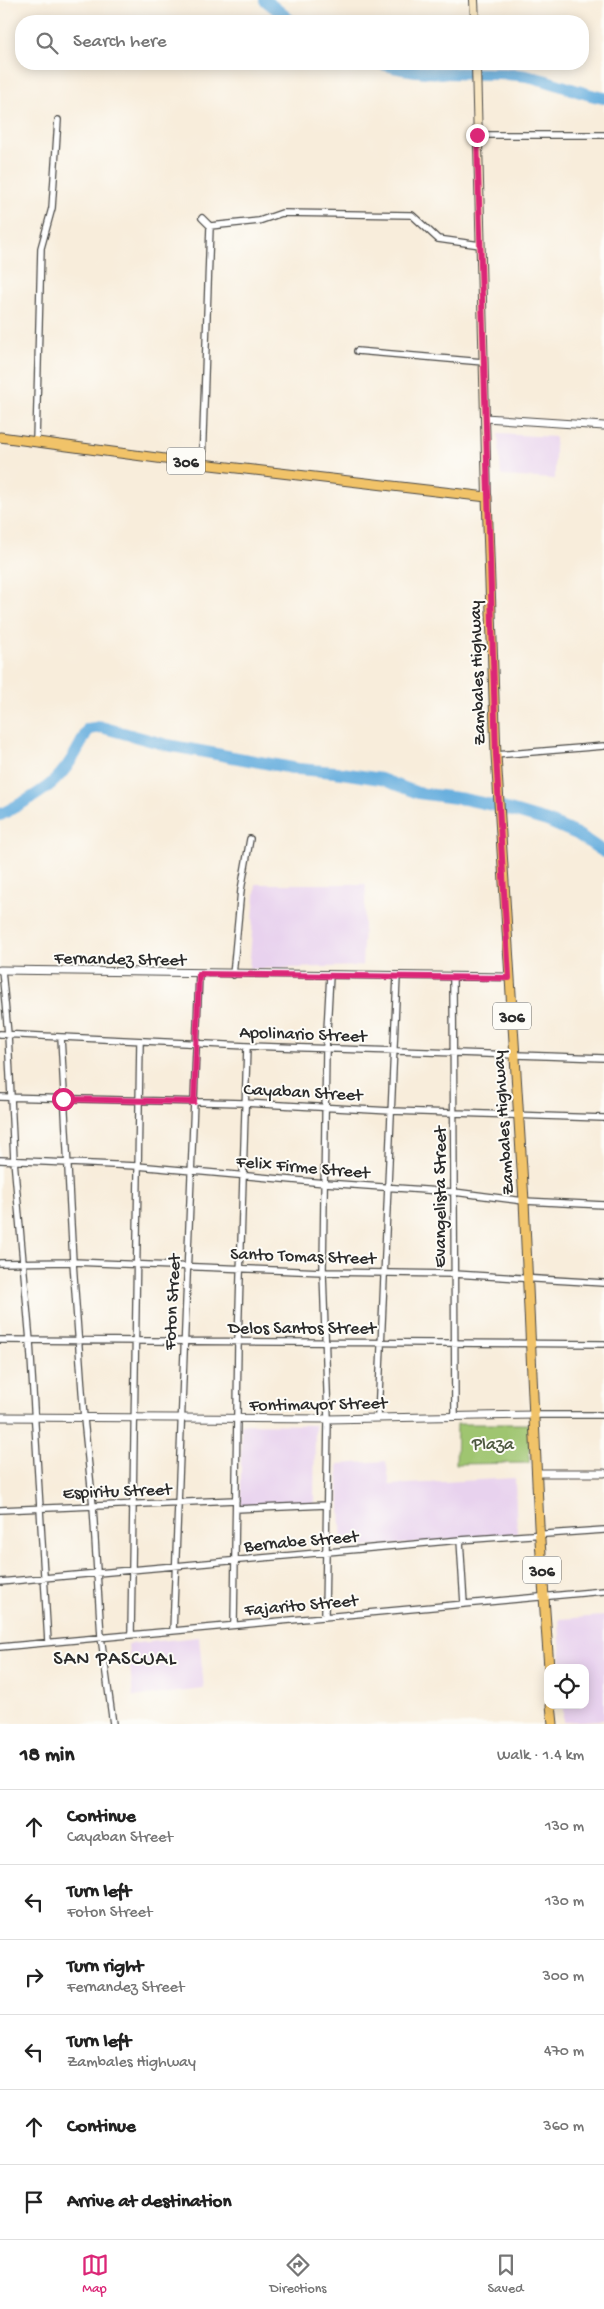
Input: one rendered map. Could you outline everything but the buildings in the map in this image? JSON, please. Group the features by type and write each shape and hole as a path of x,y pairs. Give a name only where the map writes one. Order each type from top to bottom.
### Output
{"main road":[{"path":"474,0 475,15"},
{"path":"476,70 487,496"},
{"name":"306","path":"0,437 202,464 487,496"},
{"name":"Zambales Highway","path":"487,496 500,832 524,1200 539,1534 549,1664"},
{"path":"551,1709 552,1724"}],"street":[{"path":"36,442 40,248 52,208 58,120"},
{"path":"477,135 604,135"},
{"path":"210,226 259,221 282,213 412,215 438,239 480,245"},
{"path":"202,218 210,226 202,464"},
{"path":"357,351 483,362"},
{"path":"485,418 604,426"},
{"path":"496,755 604,746"},
{"path":"234,974 241,890 250,839"},
{"path":"1,970 8,1034 14,1160 30,1341 33,1419 48,1642"},
{"name":"Fernandez Street","path":"1,970 509,978"},
{"name":"Foton Street","path":"173,1631 199,974"},
{"path":"326,1616 328,1419 323,1272 326,1049 330,975"},
{"path":"378,1417 397,976"},
{"name":"Evangelista Street","path":"453,977 455,1417"},
{"name":"Apolinario Street","path":"0,1034 140,1042 604,1058"},
{"path":"61,1037 72,1262 80,1341 84,1419 93,1506 101,1637 113,1724"},
{"path":"131,1634 140,1042"},
{"path":"234,1625 238,1343 247,1046"},
{"name":"Cayaban Street","path":"0,1097 244,1103 391,1111 604,1118"},
{"name":"Felix Firme Street","path":"0,1160 67,1161 137,1166 325,1183 454,1192 524,1200 604,1205"},
{"name":"Santo Tomas Street","path":"0,1263 22,1261 72,1262 323,1272 454,1274 528,1280 604,1283"},
{"name":"Delos Santos Street","path":"0,1340 604,1344"},
{"name":"Fontimayor Street","path":"0,1417 33,1419 328,1419 604,1415"},
{"path":"537,1473 604,1473"},
{"name":"Espiritu Street","path":"0,1510 236,1500"},
{"path":"236,1509 327,1505"},
{"name":"Bernabe Street","path":"0,1582 460,1540 604,1530"},
{"path":"460,1540 464,1604"},
{"name":"Fajarito Street","path":"0,1647 604,1591"}],"shaded area":[{"path":"498,434 555,437 555,479 501,476"},
{"path":"256,884 366,884 362,966 249,969"},
{"path":"241,1424 315,1425 314,1503 241,1506"},
{"path":"386,1461 390,1485 515,1478 517,1534 342,1549 338,1464"},
{"path":"604,1616 604,1720 563,1722 563,1709 589,1709 589,1664 561,1664 559,1619"},
{"path":"199,1637 204,1689 133,1697 128,1644"}],"green space":[{"name":"Plaza","path":"457,1424 530,1424 529,1463 456,1464"}],"waterway":[{"path":"265,0 284,15"},
{"path":"410,70 433,73 519,75 551,82 604,98"},
{"path":"0,815 43,790 54,781 71,761 88,729 101,727 167,745 298,769 381,779 418,793 492,805 547,821 577,834 604,852"}],"district":[{"name":"SAN PASCUAL","path":"115,1657"}],"route":[{"path":"63,1099 194,1102 199,974 509,978 496,755 477,135"}]}
